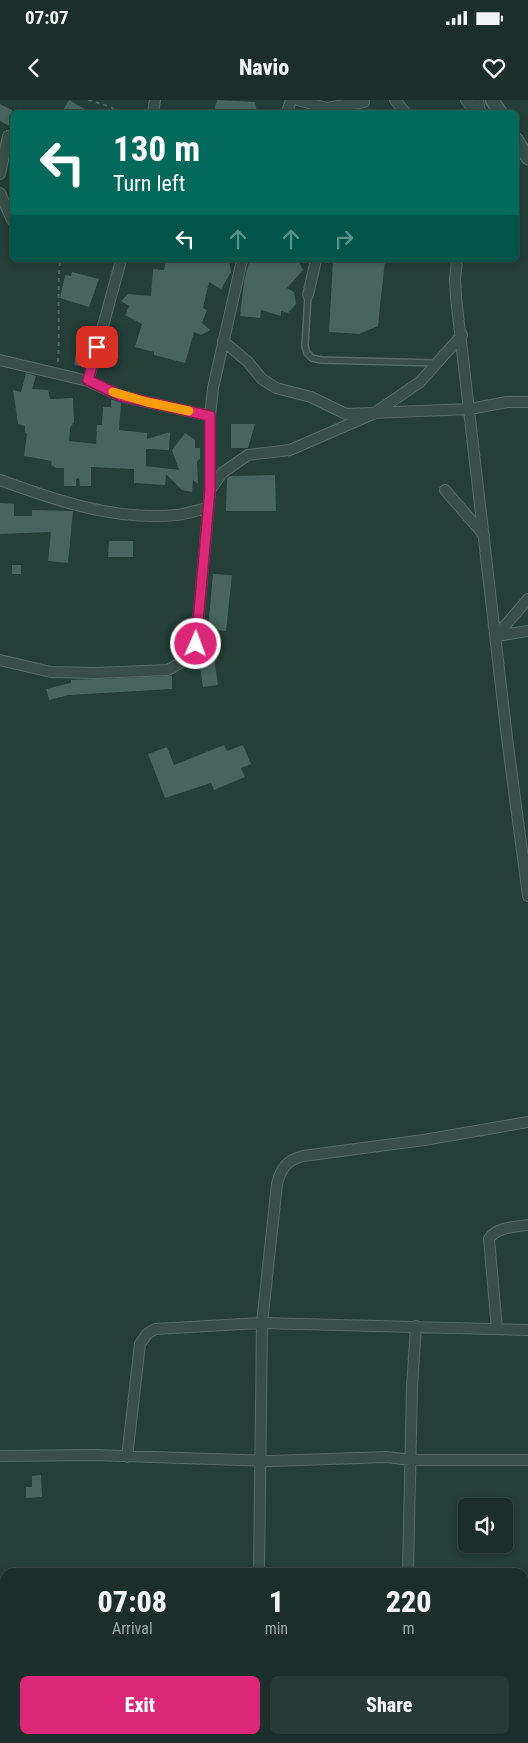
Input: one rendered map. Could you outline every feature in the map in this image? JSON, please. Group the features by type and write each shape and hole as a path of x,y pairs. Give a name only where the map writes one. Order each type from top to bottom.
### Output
{"street":[{"path":"298,100 326,108 364,102 364,100"},
{"path":"395,100 403,110"},
{"path":"0,174 8,136"},
{"path":"519,144 528,158"},
{"path":"0,194 10,216"},
{"path":"88,380 120,262"},
{"path":"0,660 51,672 95,674 168,670 180,663 196,644 210,490 210,416 213,388 242,262"},
{"path":"308,295 316,262"},
{"path":"457,262 454,279 528,896"},
{"path":"210,490 222,473 248,455 290,450 373,414 420,382 439,363 462,335"},
{"path":"223,341 248,362 262,379 276,388 311,397 346,414 373,414 394,410 470,408 507,402 528,402"},
{"path":"0,360 88,380 121,396 210,416"},
{"path":"0,480 72,506 105,512 178,515 207,508"},
{"path":"445,490 484,535"},
{"path":"496,636 528,599"},
{"path":"496,636 528,631"},
{"path":"259,1568 262,1323 277,1184 283,1167 290,1161 312,1155 424,1140 528,1122"},
{"path":"497,1329 489,1239 493,1234 502,1230 528,1225"},
{"path":"128,1457 140,1344 147,1334 156,1329 262,1323 528,1330"},
{"path":"408,1568 416,1326"},
{"path":"0,1456 260,1461 387,1457 411,1460 528,1460"}],"lane":[{"path":"308,295 305,346 307,353 312,358 340,361 439,363"}],"path":[{"path":"88,100 111,107 114,110"},
{"path":"58,373 60,321 57,294 60,262"}],"building":[{"path":"69,100 86,110 63,110"},
{"path":"217,100 255,102 257,110 214,110"},
{"path":"0,104 12,110 10,110 10,126 0,121"},
{"path":"166,262 229,262 231,272 221,289 209,282 203,308 207,310 202,323 210,330 201,335 194,332 185,363 154,355 154,352 135,347 142,324 125,315 129,306 121,301 128,294 151,296 153,269 164,270"},
{"path":"249,262 299,262 303,270 287,288 294,292 296,304 288,313 281,311 281,316 261,310 260,318 240,316 244,281"},
{"path":"333,262 385,262 378,326 359,334 329,332"},
{"path":"72,272 99,279 89,307 60,298 65,275 71,276"},
{"path":"79,333 93,336 85,367 74,365"},
{"path":"26,373 36,376 32,389 48,390 50,399 73,398 74,422 70,428 69,441 96,444 97,425 102,425 103,407 111,407 111,400 121,403 119,430 147,433 147,439 170,432 169,450 146,449 146,466 179,470 172,450 185,433 195,440 195,448 200,448 200,459 197,461 198,484 193,480 192,492 182,490 166,474 165,485 134,483 134,469 91,467 91,486 80,486 79,478 76,479 76,486 64,486 64,468 56,468 51,465 52,461 24,456 27,434 25,426 18,424 13,390 21,392"},
{"path":"231,424 255,424 248,448 231,448"},
{"path":"275,475 276,511 226,511 227,478 230,476"},
{"path":"0,503 14,504 14,516 32,516 32,510 73,511 68,563 48,561 51,532 0,534"},
{"path":"109,541 133,541 133,557 108,557"},
{"path":"12,565 21,565 21,574 12,574"},
{"path":"213,574 232,575 226,631 208,629"},
{"path":"212,642 218,685 203,687 198,653 203,643"},
{"path":"172,676 172,689 69,695 49,700 46,689 71,683 71,680"},
{"path":"224,745 227,751 243,745 251,764 241,768 245,777 214,790 211,783 165,798 148,754 167,747 174,765"},
{"path":"41,1475 42,1497 26,1498 26,1487 32,1487 32,1476"}],"slow traffic":[{"path":"113,392 121,396 189,411"}],"route":[{"path":"97,347 88,380 121,396 210,416 210,490 196,644"}]}
